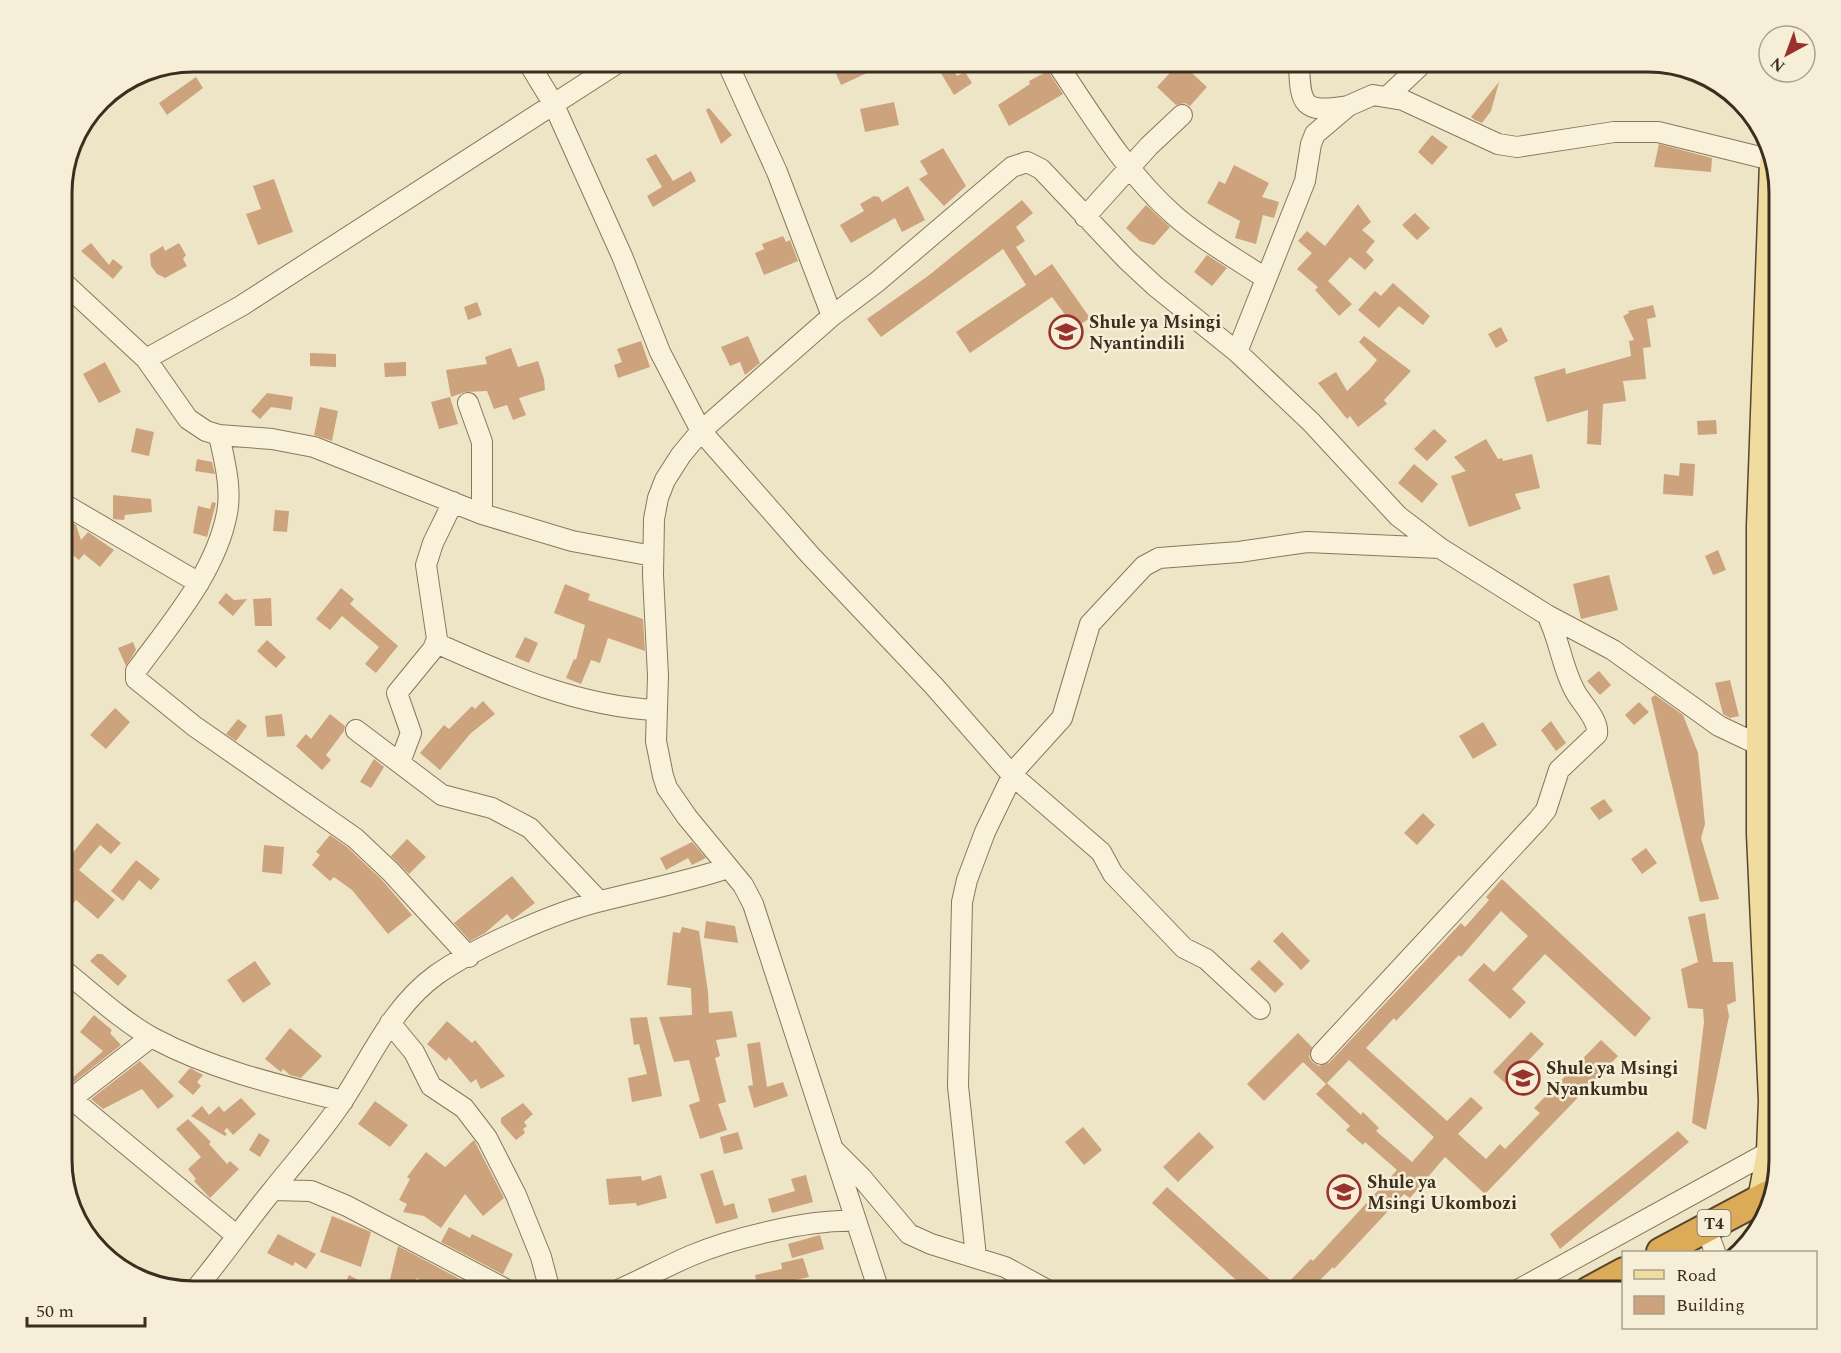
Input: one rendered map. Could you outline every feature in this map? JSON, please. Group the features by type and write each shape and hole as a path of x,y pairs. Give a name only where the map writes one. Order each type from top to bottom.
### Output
{"highway":[{"name":"T4","path":"1665,1251 1710,1240 1761,1203"},
{"path":"1608,1281 1622,1273"}],"main road":[{"path":"1769,443 1759,526 1769,682"},
{"path":"1769,702 1759,745 1769,891"},
{"path":"1765,1192 1769,1152"}],"street":[{"path":"534,72 553,103 622,255 660,352 701,431 810,555 934,686 1012,775 1101,852 1113,874 1184,948 1206,959 1260,1009"},
{"path":"146,359 241,306 603,72"},
{"path":"732,72 777,172 832,316"},
{"path":"1063,72 1131,167 1174,216 1265,278"},
{"path":"1299,72 1300,92 1305,102 1312,108 1324,110 1348,106 1373,95 1388,96 1422,108 1498,144 1517,147 1614,132 1658,132 1764,159"},
{"path":"1388,96 1413,72"},
{"path":"1237,352 1305,181 1311,144 1315,134 1348,106"},
{"path":"1085,217 1182,115"},
{"path":"875,1281 753,904 743,885 702,838 667,788 656,741 654,519 658,498 681,455 701,431 832,316 878,282 997,177 1027,162 1041,169 1085,217 1155,286 1237,352 1311,422 1398,516 1440,548 1547,615 1613,650 1719,726 1759,745"},
{"path":"72,290 146,359 188,419 196,426 219,435 272,439 314,447 482,514 572,541 653,556"},
{"path":"468,403 483,442 482,514"},
{"path":"219,435 228,511 199,583 136,671 136,679 194,726 355,838 391,872 469,957"},
{"path":"400,762 411,734 397,693 436,644 436,618 426,565 433,543 453,502"},
{"path":"72,510 199,583"},
{"path":"976,1257 958,1086 962,902 967,880 985,832 1012,775 1022,760 1062,718 1090,624 1125,584 1151,562 1307,542 1440,548"},
{"path":"1321,1054 1538,820 1546,810 1559,770 1597,734 1596,725 1571,683 1559,643 1547,615"},
{"path":"436,644 494,669 562,692 629,709 657,710"},
{"path":"356,730 448,798 492,808 530,828 599,901"},
{"path":"202,1281 273,1190 309,1149 343,1101 390,1023 424,985 452,964 526,929 599,901 679,884 728,868"},
{"path":"72,977 151,1037 248,1078 343,1101"},
{"path":"390,1023 414,1053 431,1086 464,1108 488,1138 516,1195 541,1257 547,1281"},
{"path":"151,1037 75,1096 74,1101 237,1236"},
{"path":"830,1146 861,1177 909,1234 931,1244 976,1257 1032,1281"},
{"path":"1536,1281 1769,1152"},
{"path":"273,1190 311,1191 347,1206 488,1281"},
{"path":"639,1281 693,1255 743,1240 812,1224 856,1221"}],"building":[{"path":"835,72 869,72 841,85"},
{"path":"940,72 955,72 957,76 965,72 972,83 954,95"},
{"path":"1049,72 1063,94 1009,126 998,105 1030,84 1029,81"},
{"path":"1171,72 1191,72 1207,87 1190,106 1185,103 1176,105 1157,87"},
{"path":"196,77 203,88 167,115 159,103"},
{"path":"1499,82 1491,111 1482,123 1475,120 1471,117"},
{"path":"894,102 899,125 865,132 860,109"},
{"path":"709,108 732,135 721,144 706,110"},
{"path":"1432,135 1448,147 1432,165 1418,152"},
{"path":"1659,144 1712,158 1711,172 1654,167"},
{"path":"943,148 966,186 944,206 919,179 928,174 920,161"},
{"path":"656,154 673,181 691,171 696,181 653,207 647,196 662,187 646,159"},
{"path":"1234,165 1269,183 1262,197 1279,202 1274,218 1263,215 1256,244 1235,238 1240,221 1207,203 1219,181 1225,184"},
{"path":"274,179 293,232 258,245 246,214 261,209 253,186"},
{"path":"908,186 925,220 902,232 895,218 851,243 840,225 864,211 860,204 874,196 879,197 882,202"},
{"path":"1022,200 1033,213 1016,227 1025,241 1016,247 1035,276 1052,264 1090,318 1075,328 1052,297 970,353 956,332 1026,285 1003,249 881,337 867,319 928,276"},
{"path":"1358,204 1371,222 1362,230 1375,241 1366,252 1374,260 1365,270 1350,257 1328,281 1352,304 1339,316 1315,290 1318,287 1297,269 1312,253 1298,241 1307,231 1325,246"},
{"path":"1146,205 1170,227 1154,245 1140,241 1126,228"},
{"path":"1415,213 1430,228 1417,240 1402,225"},
{"path":"783,236 786,242 790,240 798,261 764,275 755,253 764,249 762,244"},
{"path":"91,243 109,265 113,259 123,267 113,279 81,251"},
{"path":"179,243 186,255 183,259 187,266 165,278 157,274 151,266 150,254 163,246 165,251"},
{"path":"1207,255 1227,268 1212,286 1194,272"},
{"path":"1393,283 1430,316 1423,325 1399,306 1379,328 1358,310 1375,291 1381,296"},
{"path":"477,302 482,315 468,320 464,307"},
{"path":"1653,305 1656,317 1647,319 1651,347 1643,348 1646,379 1623,381 1626,401 1603,404 1601,445 1587,444 1588,410 1547,422 1534,377 1565,368 1566,374 1631,356 1629,341 1634,340 1623,316 1629,313 1628,311"},
{"path":"1501,327 1508,341 1496,348 1488,334"},
{"path":"748,336 760,363 745,375 740,362 730,366 721,347"},
{"path":"1364,336 1411,371 1384,400 1387,404 1358,427 1350,416 1347,419 1318,383 1336,372 1347,391 1369,370 1377,360 1359,342"},
{"path":"641,341 650,367 618,378 614,365 622,362 617,349"},
{"path":"511,348 518,367 538,361 544,379 545,390 519,398 526,415 513,420 507,405 494,409 487,391 465,392 451,397 446,370 487,364 485,357"},
{"path":"310,353 336,354 336,367 310,366"},
{"path":"105,362 121,392 99,403 83,374"},
{"path":"406,362 406,376 385,377 384,363"},
{"path":"267,393 293,397 291,410 271,407 260,419 251,411"},
{"path":"450,397 458,424 439,429 431,402"},
{"path":"320,407 338,411 332,441 314,435"},
{"path":"1716,420 1717,434 1698,435 1697,421"},
{"path":"136,428 154,432 149,456 131,452"},
{"path":"1434,429 1447,441 1427,461 1414,449"},
{"path":"1486,439 1498,459 1502,458 1503,461 1532,454 1540,488 1515,494 1521,509 1469,527 1451,476 1466,471 1454,457"},
{"path":"197,459 212,462 215,474 195,471"},
{"path":"1680,463 1695,464 1693,496 1663,494 1664,474 1679,476"},
{"path":"1414,464 1438,484 1422,503 1398,483"},
{"path":"113,495 151,499 152,512 125,515 124,520 113,519"},
{"path":"212,502 216,503 207,537 193,533 198,506 210,509"},
{"path":"275,510 289,511 287,532 273,531"},
{"path":"72,523 76,525 81,540 88,532 114,550 100,567 84,554 79,560 72,554"},
{"path":"1718,550 1726,570 1713,575 1705,556"},
{"path":"1609,575 1618,610 1581,619 1573,584"},
{"path":"565,584 590,594 588,600 643,619 645,651 608,638 600,663 591,660 581,684 566,678 574,659 576,660 585,625 554,613"},
{"path":"341,588 354,599 350,604 398,646 376,673 365,664 379,647 342,616 330,630 316,619"},
{"path":"226,593 234,600 247,599 233,616 218,603"},
{"path":"271,598 272,626 255,626 253,599"},
{"path":"525,637 538,643 529,663 515,657"},
{"path":"267,640 286,657 276,668 257,651"},
{"path":"133,642 136,650 126,666 118,648"},
{"path":"1599,671 1611,685 1600,695 1587,681"},
{"path":"1730,680 1739,716 1730,718 1723,714 1715,683"},
{"path":"1655,695 1683,715 1698,753 1705,824 1701,838 1719,899 1700,902 1651,698"},
{"path":"483,701 495,714 471,733 440,770 420,753 444,725 449,729 472,706 475,709"},
{"path":"1639,702 1649,712 1634,725 1625,715"},
{"path":"115,708 130,722 106,749 90,735"},
{"path":"282,714 285,736 267,737 265,716"},
{"path":"330,714 345,726 344,731 326,755 331,760 322,770 296,746 306,734 311,739"},
{"path":"238,719 247,726 236,741 226,734"},
{"path":"1551,721 1566,743 1556,751 1541,730"},
{"path":"1483,722 1497,745 1473,759 1459,736"},
{"path":"374,759 384,767 371,788 360,782"},
{"path":"1604,799 1613,811 1599,820 1590,808"},
{"path":"1423,813 1435,825 1417,845 1404,833"},
{"path":"97,823 121,843 111,854 100,845 79,870 115,900 98,919 76,900 72,905 72,854"},
{"path":"330,835 347,847 382,880 412,915 388,934 352,890 334,877 330,881 312,865 320,855 316,852"},
{"path":"407,839 426,857 409,874 391,856"},
{"path":"692,842 706,858 692,865 688,858 666,870 660,858"},
{"path":"264,845 284,847 282,874 262,872"},
{"path":"1646,848 1657,863 1642,874 1631,859"},
{"path":"136,860 160,879 151,890 139,880 123,901 111,891"},
{"path":"512,876 535,903 512,920 507,914 485,933 470,941 454,923"},
{"path":"1502,879 1651,1018 1635,1037 1545,954 1512,989 1526,1002 1510,1019 1468,980 1484,963 1494,972 1528,936 1501,911 1461,957 1459,955 1396,1021 1394,1018 1366,1048 1447,1121 1471,1097 1483,1108 1458,1134 1486,1159 1500,1144 1505,1149 1540,1113 1534,1108 1601,1040 1618,1056 1485,1194 1445,1157 1410,1198 1404,1194 1334,1269 1333,1267 1319,1281 1290,1281 1311,1259 1313,1261 1397,1170 1365,1142 1363,1145 1346,1130 1350,1126 1316,1094 1326,1084 1303,1062 1264,1101 1247,1084 1298,1033 1312,1047 1309,1057 1312,1062 1319,1066 1329,1063 1461,923 1465,927 1489,900 1486,897","holes":["1349,1060 1434,1137 1412,1162 1376,1131 1379,1128 1363,1112 1361,1115 1326,1084"]},
{"path":"1705,913 1713,962 1733,962 1736,1001 1727,1005 1729,1016 1706,1130 1692,1123 1704,1022 1703,1009 1688,1008 1681,969 1698,962 1688,917"},
{"path":"706,921 735,926 738,943 704,938"},
{"path":"682,927 699,931 709,1013 732,1011 737,1037 716,1040 720,1056 715,1058 726,1102 718,1104 727,1130 700,1139 689,1105 700,1101 689,1060 674,1062 659,1017 692,1015 691,988 667,985 673,932 680,933"},
{"path":"1282,932 1310,961 1301,970 1273,941"},
{"path":"97,954 102,954 127,976 118,986 90,961"},
{"path":"1259,960 1284,984 1275,993 1250,969"},
{"path":"255,961 271,984 243,1003 227,980"},
{"path":"94,1015 112,1030 110,1033 121,1045 74,1082 72,1078 103,1051 80,1032"},
{"path":"647,1017 662,1096 632,1102 628,1078 647,1074 639,1044 634,1045 630,1018"},
{"path":"447,1021 472,1043 475,1040 505,1076 481,1089 476,1079 471,1083 449,1057 446,1061 427,1044"},
{"path":"290,1028 322,1056 301,1078 290,1075 283,1069 281,1072 265,1059"},
{"path":"1531,1032 1544,1044 1506,1084 1493,1072"},
{"path":"760,1042 767,1087 783,1082 788,1096 754,1108 748,1086 753,1085 747,1044"},
{"path":"140,1061 174,1096 158,1109 142,1089 103,1109 91,1099"},
{"path":"190,1068 203,1075 197,1082 201,1086 193,1095 178,1082"},
{"path":"241,1098 256,1114 233,1135 227,1128 224,1131 227,1134 225,1136 191,1116 202,1106 209,1115 219,1106 224,1112"},
{"path":"375,1101 408,1125 390,1147 358,1124"},
{"path":"523,1103 533,1114 524,1122 527,1126 523,1129 525,1133 516,1140 501,1123 501,1118"},
{"path":"188,1119 211,1142 209,1144 227,1164 230,1161 239,1169 210,1198 194,1181 196,1179 188,1169 201,1157 176,1129"},
{"path":"1083,1127 1102,1150 1084,1165 1065,1142"},
{"path":"1678,1131 1689,1142 1560,1249 1550,1234"},
{"path":"738,1132 743,1149 724,1154 720,1137"},
{"path":"1199,1132 1214,1147 1178,1182 1163,1167"},
{"path":"259,1133 270,1140 260,1157 249,1150"},
{"path":"474,1140 504,1198 483,1216 465,1194 441,1228 424,1216 403,1212 407,1204 399,1200 410,1179 407,1177 426,1152 445,1167"},
{"path":"713,1170 724,1206 734,1203 738,1218 716,1224 700,1174"},
{"path":"661,1175 667,1198 637,1206 636,1203 609,1205 606,1179 641,1176 642,1181"},
{"path":"806,1175 813,1202 772,1213 768,1199 795,1191 791,1179"},
{"path":"1167,1187 1271,1281 1237,1281 1152,1203"},
{"path":"332,1216 371,1232 361,1267 320,1252"},
{"path":"449,1227 470,1238 472,1234 513,1254 503,1274 506,1276 441,1242"},
{"path":"278,1234 316,1254 306,1269 295,1262 293,1266 267,1253"},
{"path":"820,1235 824,1249 792,1258 788,1244"},
{"path":"398,1246 463,1281 421,1281 417,1278 415,1281 390,1281"},
{"path":"803,1258 809,1277 790,1281 756,1281 755,1275 782,1269 781,1263"},
{"path":"349,1275 360,1281 346,1281"}],"place":[{"name":"Shule ya Msingi Nyantindili","path":"1066,332"},
{"name":"Shule ya Msingi Nyankumbu","path":"1523,1078"},
{"name":"Shule ya Msingi Ukombozi","path":"1344,1192"}]}
